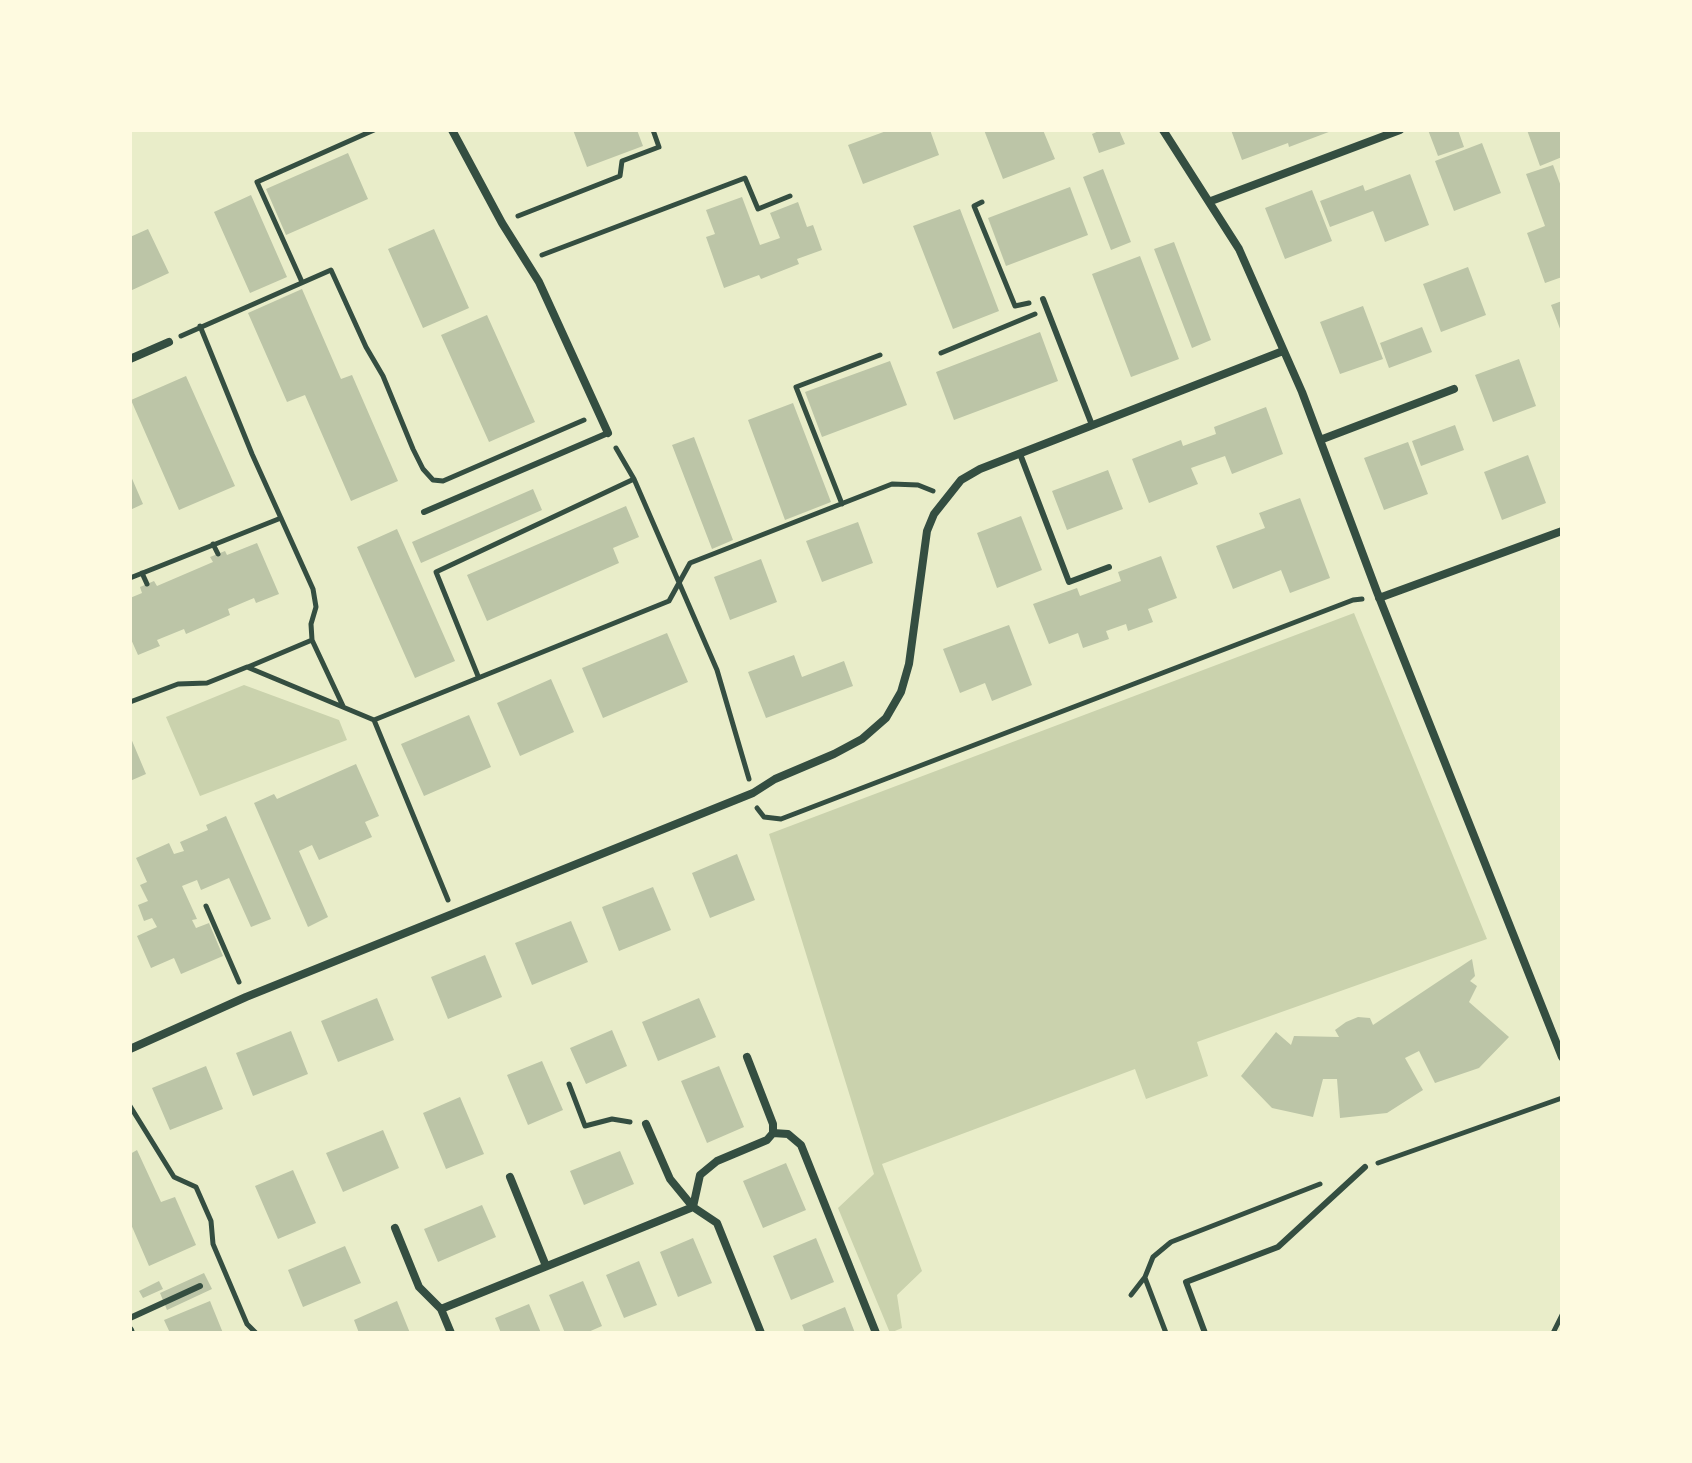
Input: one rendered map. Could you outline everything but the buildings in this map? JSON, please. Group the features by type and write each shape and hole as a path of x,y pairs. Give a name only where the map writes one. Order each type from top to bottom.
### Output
{"street":[{"path":"452,130 564,333 608,433"},
{"path":"1163,130 1239,249 1283,351 1562,1057"},
{"path":"1211,201 1400,130"},
{"path":"130,359 169,342"},
{"path":"130,1049 246,997 753,793 775,779 862,739 886,718 901,692 909,664 927,531 945,497 961,480 980,469 1283,351"},
{"path":"1320,440 1454,389"},
{"path":"1379,598 1562,531"},
{"path":"693,1207 700,1175 717,1161 767,1140 773,1133 773,1124 747,1057"},
{"path":"646,1124 670,1179 693,1207 717,1223 761,1333"},
{"path":"773,1133 788,1134 801,1145 876,1333"},
{"path":"510,1177 546,1266"},
{"path":"441,1309 693,1207"},
{"path":"395,1228 419,1287 441,1309 451,1333"}],"lane":[{"path":"1043,299 1092,425"},
{"path":"424,512 608,433"},
{"path":"1020,454 1069,582 1109,567"},
{"path":"1205,1333 1186,1282 1278,1247 1365,1167"},
{"path":"130,1318 200,1286"}],"path":[{"path":"302,282 257,182 374,130"},
{"path":"502,223 620,176 622,161 659,147 653,130"},
{"path":"527,262 745,178 758,209 790,196"},
{"path":"982,202 974,206 1015,306 1043,299"},
{"path":"169,342 331,270 366,347 383,376 413,449 423,469 433,480 443,481 599,414"},
{"path":"941,353 1047,309"},
{"path":"200,326 313,589 316,607 311,624 312,640 343,707"},
{"path":"842,504 796,387 880,355"},
{"path":"608,433 634,479 717,670 757,808 764,817 781,819 1353,600 1379,598"},
{"path":"478,676 436,572 634,479"},
{"path":"374,720 669,601 690,563 892,484 918,485 945,497"},
{"path":"130,578 281,518"},
{"path":"213,544 218,554"},
{"path":"142,573 147,584"},
{"path":"130,702 178,684 207,683 312,640"},
{"path":"247,667 374,720 453,914"},
{"path":"206,906 246,997"},
{"path":"569,1084 585,1126 612,1119 646,1124"},
{"path":"130,1106 174,1177 196,1187 211,1221 213,1244 247,1324 256,1333"},
{"path":"1145,1277 1166,1333"},
{"path":"1553,1333 1562,1315"}],"green space":[{"path":"1354,613 1487,939 1197,1042 1208,1076 1146,1099 1135,1069 882,1164 922,1271 897,1295 902,1328 890,1333 838,1208 874,1174 769,834"},
{"path":"244,685 339,720 347,740 200,796 166,717"}]}
